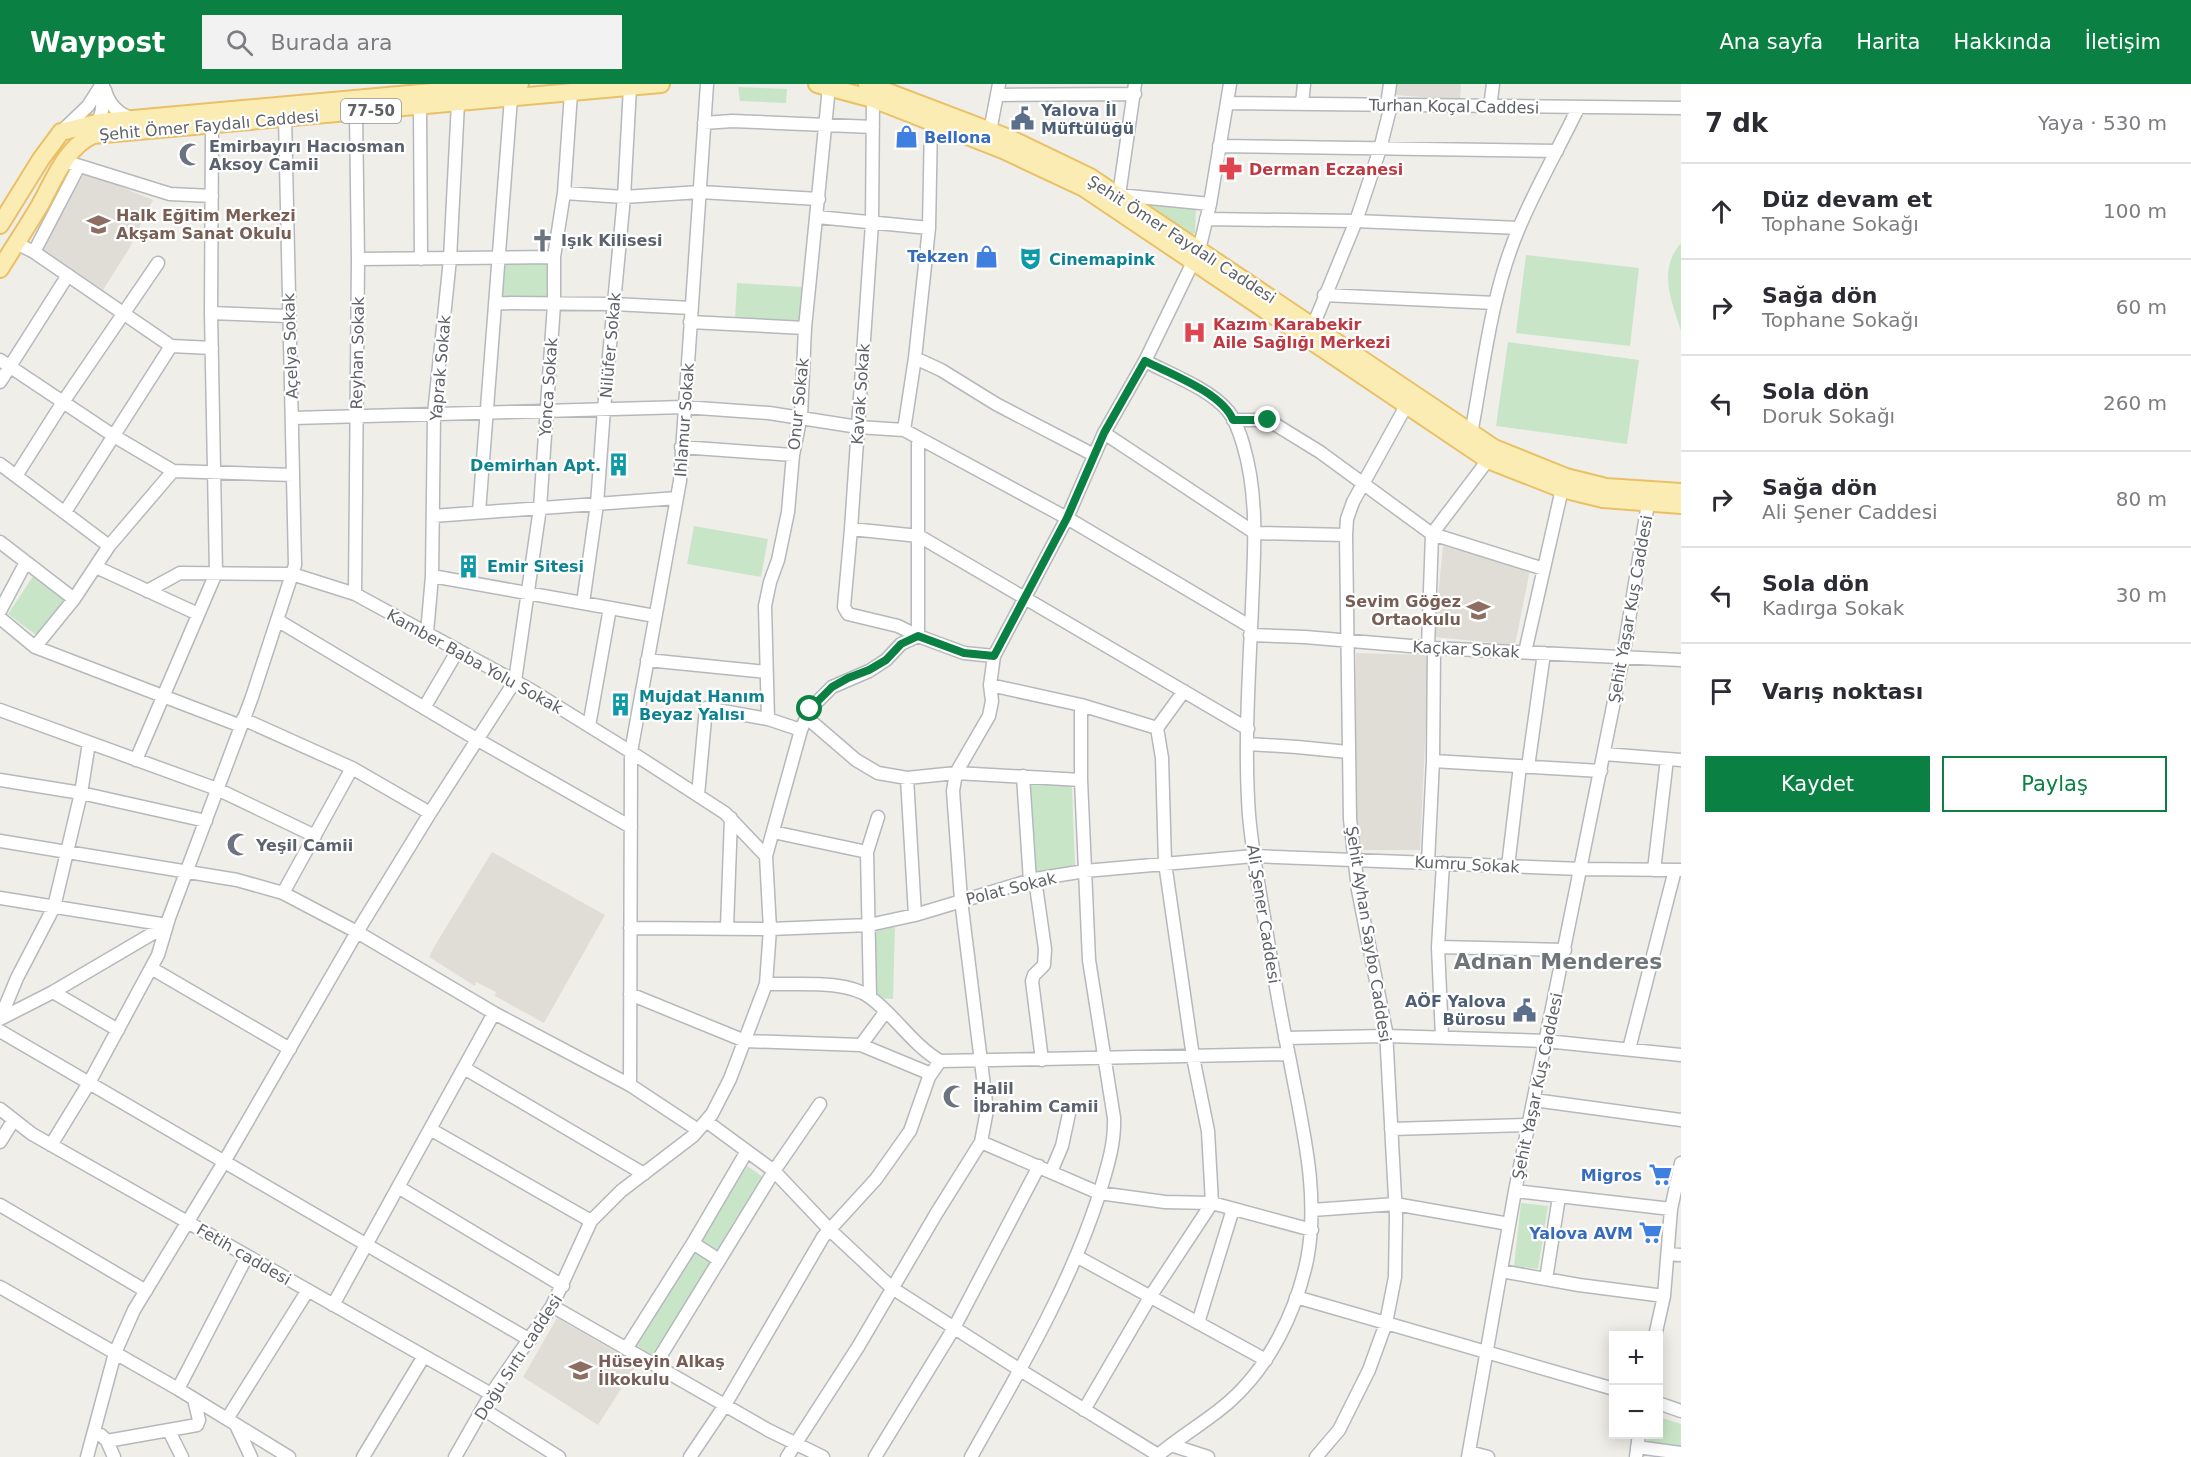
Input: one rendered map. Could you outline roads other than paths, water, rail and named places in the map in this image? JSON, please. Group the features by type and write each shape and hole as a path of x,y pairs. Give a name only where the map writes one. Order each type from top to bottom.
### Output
{"main road":[{"name":"Şehit Ömer Faydalı Caddesi","path":"91,133 134,119 516,91 571,93 661,84"},
{"name":"Şehit Ömer Faydalı Caddesi","path":"823,85 870,91 990,131 1090,177 1119,195 1196,256 1406,406 1488,460 1562,489 1603,499 1648,497 1681,492"},
{"name":"Şehit Ömer Faydalı Caddesi","path":"66,128 91,133 212,125 458,103 516,91"},
{"name":"Şehit Ömer Faydalı Caddesi","path":"870,91 931,123 1004,150 1084,188 1313,326 1494,448 1566,477 1681,505"},
{"path":"0,225 41,159 66,128"},
{"path":"0,269 91,133"}],"street":[{"path":"103,84 111,104 123,116 134,119"},
{"path":"66,128 103,84"},
{"path":"91,133 104,98 103,84"},
{"name":"Ihlamur Sokak","path":"630,1085 631,752 677,498 707,84"},
{"path":"787,1457 858,1347 981,1142 987,1110 961,900 953,791 956,773 989,716 994,656 1067,518 1104,433 1145,361 1196,256 1210,204 1230,84"},
{"path":"1302,103 1304,84"},
{"path":"1313,326 1356,221 1380,149 1389,105 1390,84"},
{"path":"1490,107 1493,84"},
{"name":"Onur Sokak","path":"768,719 765,606 788,512 801,416 805,328 825,125 823,85"},
{"name":"Nilüfer Sokak","path":"583,603 597,504 624,197 630,87"},
{"path":"990,131 999,90 1135,89 1119,195 1210,204"},
{"path":"479,512 499,256 516,91"},
{"name":"Kavak Sokak","path":"870,91 873,127 872,223 844,607 848,614 898,626 918,636"},
{"name":"Yonca Sokak","path":"515,681 540,508 554,304 554,257 564,193 571,93"},
{"name":"Yaprak Sokak","path":"428,633 432,576 434,414 450,259 458,103"},
{"name":"Turhan Koçal Caddesi","path":"1227,103 1681,108"},
{"path":"420,106 421,259"},
{"path":"1471,434 1495,303 1519,228 1578,108"},
{"name":"Reyhan Sokak","path":"355,594 358,259 356,113"},
{"name":"Açelya Sokak","path":"51,1145 89,1083 158,955 242,722 295,565 285,118"},
{"path":"704,123 732,121 873,127"},
{"path":"904,430 915,358 929,228 931,123"},
{"path":"136,760 216,573 211,313 212,125"},
{"path":"1219,146 1557,151"},
{"path":"34,252 71,164 170,194 212,196"},
{"path":"564,193 624,197 700,192 819,199"},
{"path":"817,217 929,228"},
{"path":"1206,219 1356,221 1519,228"},
{"path":"16,243 34,252 171,346 212,348"},
{"path":"358,259 554,257"},
{"path":"16,476 63,402 158,263"},
{"path":"0,382 5,363 68,276"},
{"path":"1324,295 1495,303"},
{"path":"495,303 614,304 691,308"},
{"path":"211,313 288,316"},
{"path":"690,322 805,328"},
{"path":"65,513 171,346"},
{"path":"915,358 940,370 996,404 1094,455"},
{"name":"Ali Şener Caddesi","path":"1145,361 1205,392 1229,411 1243,443 1251,480 1255,533 1248,729 1249,813 1254,856 1285,1038 1304,1134 1312,1230 1306,1263 1296,1297 1266,1360 1230,1401 1157,1456"},
{"path":"5,363 173,471 293,475"},
{"name":"Şehit Ayhan Saybo Caddesi","path":"1316,1457 1339,1430 1369,1370 1386,1323 1395,1277 1395,1204 1387,1036 1358,890 1350,819 1346,535 1347,519 1362,482 1406,406"},
{"path":"293,418 684,407 801,416 858,427 904,430 1067,518 1251,631"},
{"path":"1233,420 1268,420 1362,482 1432,534 1544,568"},
{"path":"1104,433 1255,533 1346,535"},
{"path":"918,438 918,636"},
{"path":"681,447 794,455"},
{"path":"1428,862 1433,760 1432,534 1488,460"},
{"path":"0,464 109,546"},
{"path":"35,647 74,599 109,546 173,471"},
{"path":"1525,652 1562,489"},
{"name":"Şehit Yaşar Kuş Caddesi","path":"1468,1455 1515,1191 1623,657 1648,497"},
{"path":"433,516 677,498"},
{"path":"851,529 919,536 1248,729"},
{"path":"0,542 74,599"},
{"path":"0,611 26,562"},
{"path":"96,567 198,614"},
{"name":"Kamber Baba Yolu Sokak","path":"147,591 180,573 292,574 355,594 515,681 631,752 731,818 766,856"},
{"path":"432,576 655,616"},
{"path":"589,726 610,608"},
{"path":"0,618 35,647 163,697 242,722 352,768 430,813"},
{"path":"277,620 478,740 631,827"},
{"name":"Kaçkar Sokak","path":"1251,631 1431,648 1681,660"},
{"path":"766,856 806,717 810,709 832,687 886,660 901,644 918,636 964,653 994,656"},
{"path":"424,708 458,650"},
{"path":"1508,866 1544,653"},
{"path":"647,660 766,672"},
{"path":"87,1457 115,1353 134,1310 224,1162 357,932 515,681"},
{"path":"990,685 1081,705 1157,728"},
{"path":"1084,1410 1150,1297 1212,1203 1208,1131 1193,1057 1164,863 1162,758 1157,728 1184,692"},
{"path":"971,1457 1048,1320 1090,1222 1111,1157 1115,1134 1089,960 1081,780 1081,705"},
{"path":"698,795 706,708 768,719 801,730"},
{"path":"0,710 218,789 315,836"},
{"path":"806,717 855,760 878,773 907,777 956,773 1081,780"},
{"path":"0,1019 17,978 54,907 81,793 89,742"},
{"path":"1248,744 1348,752"},
{"path":"1604,754 1681,760"},
{"path":"1654,870 1667,759"},
{"path":"1433,760 1601,771"},
{"path":"284,893 352,768"},
{"path":"1023,776 1032,880 1045,949 1044,965 1034,975 1032,981 1042,1060"},
{"path":"907,777 915,915"},
{"path":"0,780 81,793 206,821"},
{"path":"870,996 867,852 878,817"},
{"path":"727,927 731,818"},
{"path":"773,832 867,852"},
{"path":"0,841 237,880 284,893 357,932 494,1013 630,1085 747,1151 774,1171 830,1230 892,1288 1157,1456"},
{"name":"Doğu Sırtı caddesi","path":"455,1457 491,1394 552,1306 591,1221 621,1191 702,1126 712,1114 746,1041 766,984 771,929 766,856"},
{"name":"Polat Sokak","path":"630,928 771,929 868,925 915,915 1032,880 1085,871 1254,856"},
{"name":"Kumru Sokak","path":"1254,856 1581,869 1678,870"},
{"path":"1442,1037 1438,947 1443,863"},
{"path":"1629,1050 1678,870"},
{"path":"0,898 167,925"},
{"path":"0,1019 53,992 167,925"},
{"path":"1438,947 1565,950"},
{"path":"151,968 290,1049"},
{"path":"766,984 848,987 870,996 925,1052 940,1061 1288,1054"},
{"path":"53,992 118,1030"},
{"path":"630,994 746,1041 861,1045 931,1074"},
{"path":"861,1045 886,1011"},
{"path":"333,1305 494,1013"},
{"path":"0,1031 530,1340"},
{"path":"1285,1038 1387,1036 1546,1041 1681,1055"},
{"path":"690,1457 725,1405 823,1237 876,1179 910,1131 931,1074 940,1061"},
{"path":"464,1068 644,1174"},
{"path":"1534,1100 1681,1120"},
{"path":"655,1365 774,1171 820,1104"},
{"name":"Fetih caddesi","path":"0,1109 13,1121 51,1145 491,1394"},
{"path":"1051,1172 1062,1146 1070,1109"},
{"path":"0,1142 13,1121"},
{"path":"1391,1129 1528,1125"},
{"path":"430,1129 591,1221"},
{"path":"981,1142 1099,1192 1165,1202 1212,1203 1312,1230"},
{"path":"627,1349 747,1151"},
{"path":"1656,1331 1675,1255 1671,1209 1681,1163"},
{"path":"875,1457 954,1328 1039,1166"},
{"path":"398,1187 563,1286"},
{"path":"1515,1191 1671,1209"},
{"path":"1546,1279 1558,1197"},
{"path":"1311,1210 1395,1204 1509,1224"},
{"path":"0,1205 146,1291"},
{"path":"1198,1323 1233,1209"},
{"path":"693,1243 720,1260"},
{"path":"178,1389 247,1256"},
{"path":"1076,1256 1266,1360"},
{"path":"1501,1271 1664,1296"},
{"path":"0,1287 178,1389 289,1457"},
{"path":"232,1422 308,1290"},
{"path":"1296,1297 1609,1388"},
{"path":"552,1306 768,1430 823,1457"},
{"path":"363,1457 424,1356"},
{"path":"107,1441 197,1425 199,1420 194,1399"},
{"path":"1663,1404 1681,1411"},
{"path":"483,1409 559,1457"},
{"path":"232,1422 251,1457"},
{"path":"93,1429 107,1441 114,1457"},
{"path":"169,1431 182,1457"},
{"path":"1171,1445 1208,1457"},
{"path":"1637,1446 1681,1454"},
{"path":"1468,1455 1488,1457"}],"place":[{"name":"Yalova İl Müftülüğü","path":"1023,119"},
{"name":"Bellona","path":"906,137"},
{"name":"Emirbayırı Hacıosman Aksoy Camii","path":"191,155"},
{"name":"Derman Eczanesi","path":"1231,169"},
{"name":"Halk Eğitim Merkezi Akşam Sanat Okulu","path":"98,224"},
{"name":"Işık Kilisesi","path":"543,240"},
{"name":"Tekzen","path":"987,256"},
{"name":"Cinemapink","path":"1031,259"},
{"name":"Kazım Karabekir Aile Sağlığı Merkezi","path":"1195,333"},
{"name":"Demirhan Apt.","path":"619,465"},
{"name":"Emir Sitesi","path":"469,566"},
{"name":"Sevim Göğez Ortaokulu","path":"1479,610"},
{"name":"Mujdat Hanım Beyaz Yalısı","path":"621,705"},
{"name":"Yeşil Camii","path":"238,845"},
{"name":"AÖF Yalova Bürosu","path":"1524,1010"},
{"name":"Halil İbrahim Camii","path":"955,1097"},
{"name":"Migros","path":"1660,1175"},
{"name":"Yalova AVM","path":"1651,1233"},
{"name":"Hüseyin Alkaş İlkokulu","path":"580,1370"}],"district":[{"name":"Adnan Menderes","path":"1558,961"}]}
